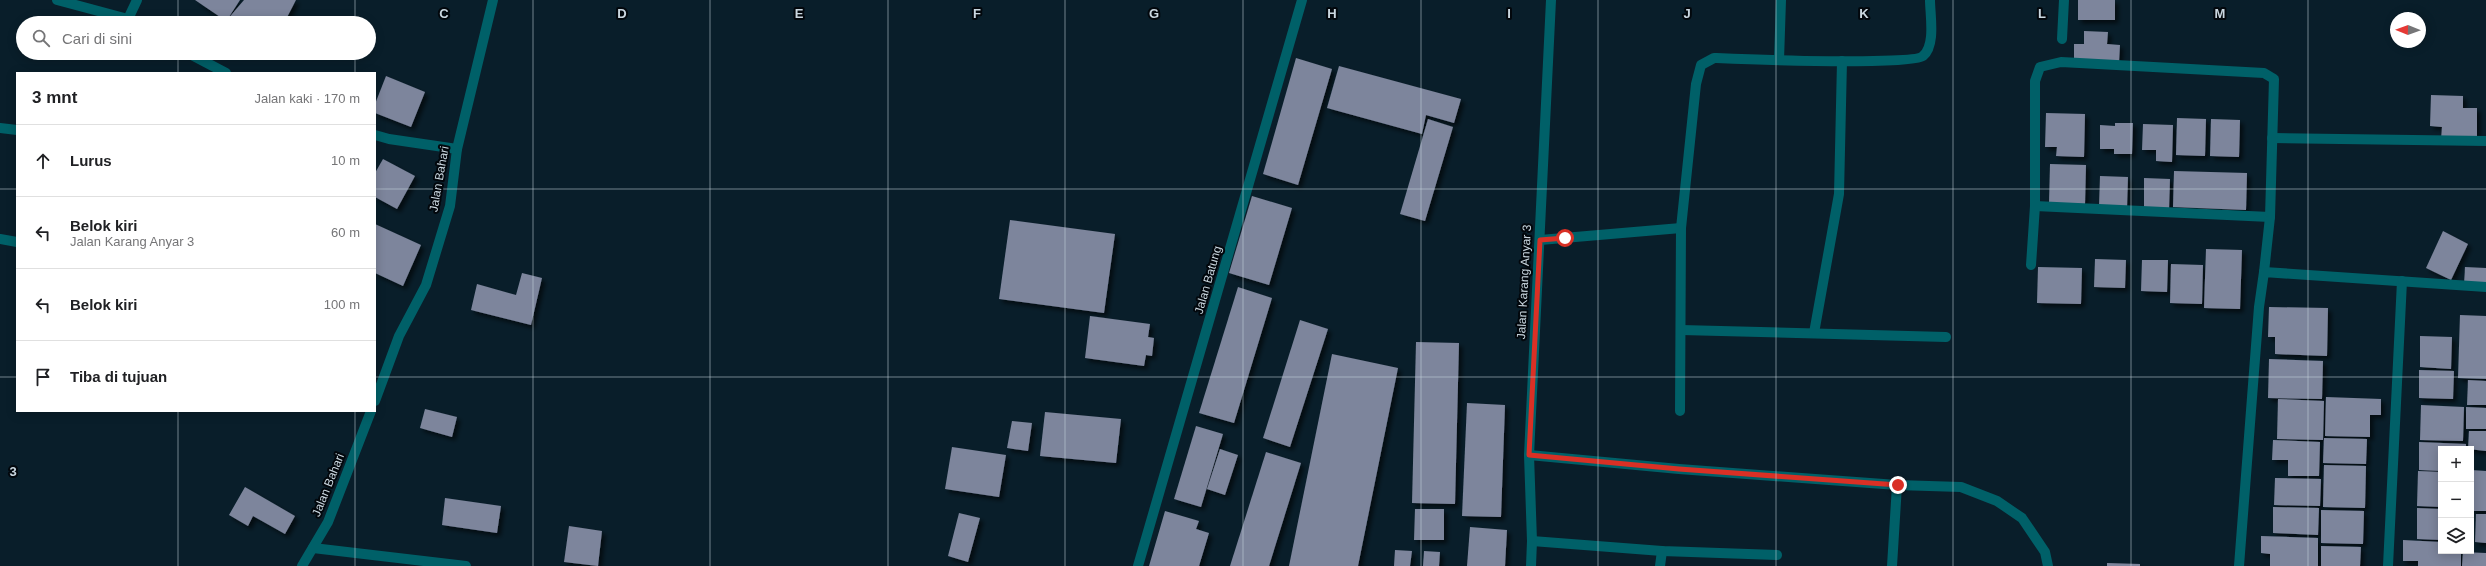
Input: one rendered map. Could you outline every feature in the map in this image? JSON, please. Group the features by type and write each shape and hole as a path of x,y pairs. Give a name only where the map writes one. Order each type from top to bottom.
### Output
{"street":[{"path":"57,0 113,16"},
{"path":"132,16 137,0"},
{"name":"Jalan Bahari","path":"376,398 399,336 426,285 450,206 457,148 493,0"},
{"name":"Jalan Batung","path":"1138,566 1302,0"},
{"name":"Jalan Karang Anyar 3","path":"1531,566 1532,541 1529,455 1551,0"},
{"path":"1779,60 1781,0"},
{"path":"1680,411 1681,228 1696,84 1701,65 1714,58 1779,60 1909,60 1924,56 1930,39 1930,0"},
{"path":"2062,39 2064,0"},
{"path":"201,60 224,72"},
{"path":"1814,333 1839,194 1842,60"},
{"path":"2031,265 2034,206 2035,81 2040,67 2061,62 2269,75 2274,79 2270,217 2259,307 2239,566"},
{"path":"0,128 16,130"},
{"path":"376,135 389,139 457,148"},
{"path":"2272,138 2486,141"},
{"path":"2034,206 2270,217"},
{"path":"1540,240 1681,228"},
{"path":"0,239 16,242"},
{"path":"2264,272 2486,288"},
{"path":"2388,566 2402,282"},
{"path":"1681,330 1946,337"},
{"name":"Jalan Bahari","path":"302,566 328,522 371,412"},
{"path":"1529,455 1679,469 1898,485 1961,487 1997,501 2022,518 2045,552 2048,566"},
{"path":"1892,566 1898,485"},
{"path":"1532,541 1662,551 1777,555"},
{"path":"313,548 466,566"},
{"path":"1660,566 1662,551"}],"building":[{"path":"195,0 240,0 230,16 219,16"},
{"path":"244,0 296,0 288,16 230,16"},
{"path":"2078,0 2115,0 2115,20 2078,20"},
{"path":"2084,31 2108,32 2107,44 2120,45 2119,62 2074,62 2074,44 2084,44"},
{"path":"1296,58 1332,69 1298,185 1263,174"},
{"path":"1339,66 1461,99 1454,123 1426,115 1422,134 1327,108"},
{"path":"386,76 425,92 411,127 376,113 376,101"},
{"path":"2431,95 2463,96 2463,108 2477,108 2477,139 2441,139 2442,127 2430,126"},
{"path":"2046,113 2085,114 2084,157 2056,156 2057,147 2045,147"},
{"path":"2177,118 2206,119 2205,156 2176,155"},
{"path":"1428,119 1453,127 1425,221 1400,214"},
{"path":"2211,119 2240,120 2239,157 2210,156"},
{"path":"2115,123 2133,123 2132,154 2114,154 2114,149 2100,149 2100,125 2115,126"},
{"path":"2143,124 2173,125 2172,162 2156,161 2156,150 2142,150"},
{"path":"383,159 415,176 397,209 376,198 376,171"},
{"path":"2050,164 2086,165 2085,204 2049,203"},
{"path":"2174,171 2247,173 2246,210 2173,207"},
{"path":"2100,176 2128,177 2127,207 2099,206"},
{"path":"2144,178 2170,179 2169,209 2144,208"},
{"path":"1252,196 1292,208 1269,285 1229,273"},
{"path":"1010,220 1115,234 1104,313 999,299"},
{"path":"376,224 421,245 403,286 376,273"},
{"path":"2443,231 2468,244 2451,280 2426,268"},
{"path":"2206,249 2242,250 2240,309 2204,308"},
{"path":"2095,259 2126,260 2125,288 2094,287"},
{"path":"2142,260 2168,260 2167,292 2141,291"},
{"path":"2171,264 2203,265 2202,304 2170,303"},
{"path":"2038,267 2082,268 2081,304 2037,303"},
{"path":"2465,267 2486,268 2486,285 2464,285"},
{"path":"522,273 542,278 531,325 471,310 477,284 516,295"},
{"path":"1238,287 1272,298 1234,423 1199,413"},
{"path":"2269,307 2328,308 2327,356 2275,354 2275,337 2268,337"},
{"path":"2460,315 2486,316 2486,379 2458,378"},
{"path":"1090,316 1150,324 1148,337 1154,338 1152,356 1146,355 1144,366 1085,358"},
{"path":"1300,320 1328,329 1290,447 1263,438"},
{"path":"2420,336 2452,337 2451,369 2420,367"},
{"path":"1416,342 1459,343 1455,504 1412,503"},
{"path":"1332,354 1398,368 1358,566 1289,566"},
{"path":"2269,359 2323,361 2322,399 2268,398"},
{"path":"2419,370 2454,371 2453,399 2419,398"},
{"path":"2468,380 2486,381 2486,405 2467,405"},
{"path":"2326,397 2381,399 2381,415 2370,415 2370,437 2325,436"},
{"path":"2278,399 2324,401 2323,440 2277,439"},
{"path":"1467,403 1505,405 1501,517 1462,516"},
{"path":"2421,405 2464,407 2463,441 2420,440"},
{"path":"2466,407 2486,408 2486,429 2466,429"},
{"path":"425,409 457,417 452,437 420,428"},
{"path":"1045,412 1121,419 1116,463 1040,456"},
{"path":"1012,421 1032,423 1028,451 1007,448"},
{"path":"1196,426 1223,434 1201,507 1174,499"},
{"path":"2469,431 2486,431 2486,451 2474,450 2474,446 2468,446"},
{"path":"2324,438 2367,439 2366,464 2323,463"},
{"path":"2273,440 2320,442 2319,476 2288,476 2288,460 2272,460"},
{"path":"2419,442 2466,444 2466,446 2438,446 2438,471 2419,470"},
{"path":"952,447 1006,455 999,497 945,489"},
{"path":"1220,449 1238,455 1225,495 1207,489"},
{"path":"1266,452 1301,463 1269,566 1230,566"},
{"path":"2324,465 2366,466 2365,508 2323,507"},
{"path":"2474,470 2486,471 2486,511 2474,511"},
{"path":"2418,471 2438,472 2438,507 2417,506"},
{"path":"2275,478 2321,479 2320,506 2274,505"},
{"path":"245,487 295,516 285,534 253,516 248,526 229,515"},
{"path":"445,498 501,506 497,533 442,525"},
{"path":"2273,507 2319,508 2318,535 2273,533"},
{"path":"2417,508 2438,509 2438,540 2417,539"},
{"path":"1415,509 1444,509 1444,540 1414,540"},
{"path":"2321,510 2364,511 2363,544 2321,543"},
{"path":"1165,511 1199,521 1196,529 1209,533 1199,566 1149,566"},
{"path":"959,513 980,518 968,562 948,556"},
{"path":"2476,514 2486,514 2486,543 2475,542"},
{"path":"569,526 602,531 598,566 564,562"},
{"path":"1470,527 1507,530 1505,566 1467,566"},
{"path":"2261,536 2318,538 2318,566 2270,566 2270,554 2261,553"},
{"path":"2403,540 2438,542 2438,554 2461,554 2461,566 2418,566 2418,561 2403,561"},
{"path":"2321,546 2361,547 2360,566 2321,566"},
{"path":"1395,550 1412,551 1410,566 1394,566"},
{"path":"1424,551 1440,552 1439,566 1423,566"},
{"path":"2486,553 2486,566 2462,566 2463,554"},
{"path":"2107,563 2140,564 2140,566 2107,566"}],"route":[{"path":"1565,238 1540,240 1529,455 1679,469 1898,485"}]}
